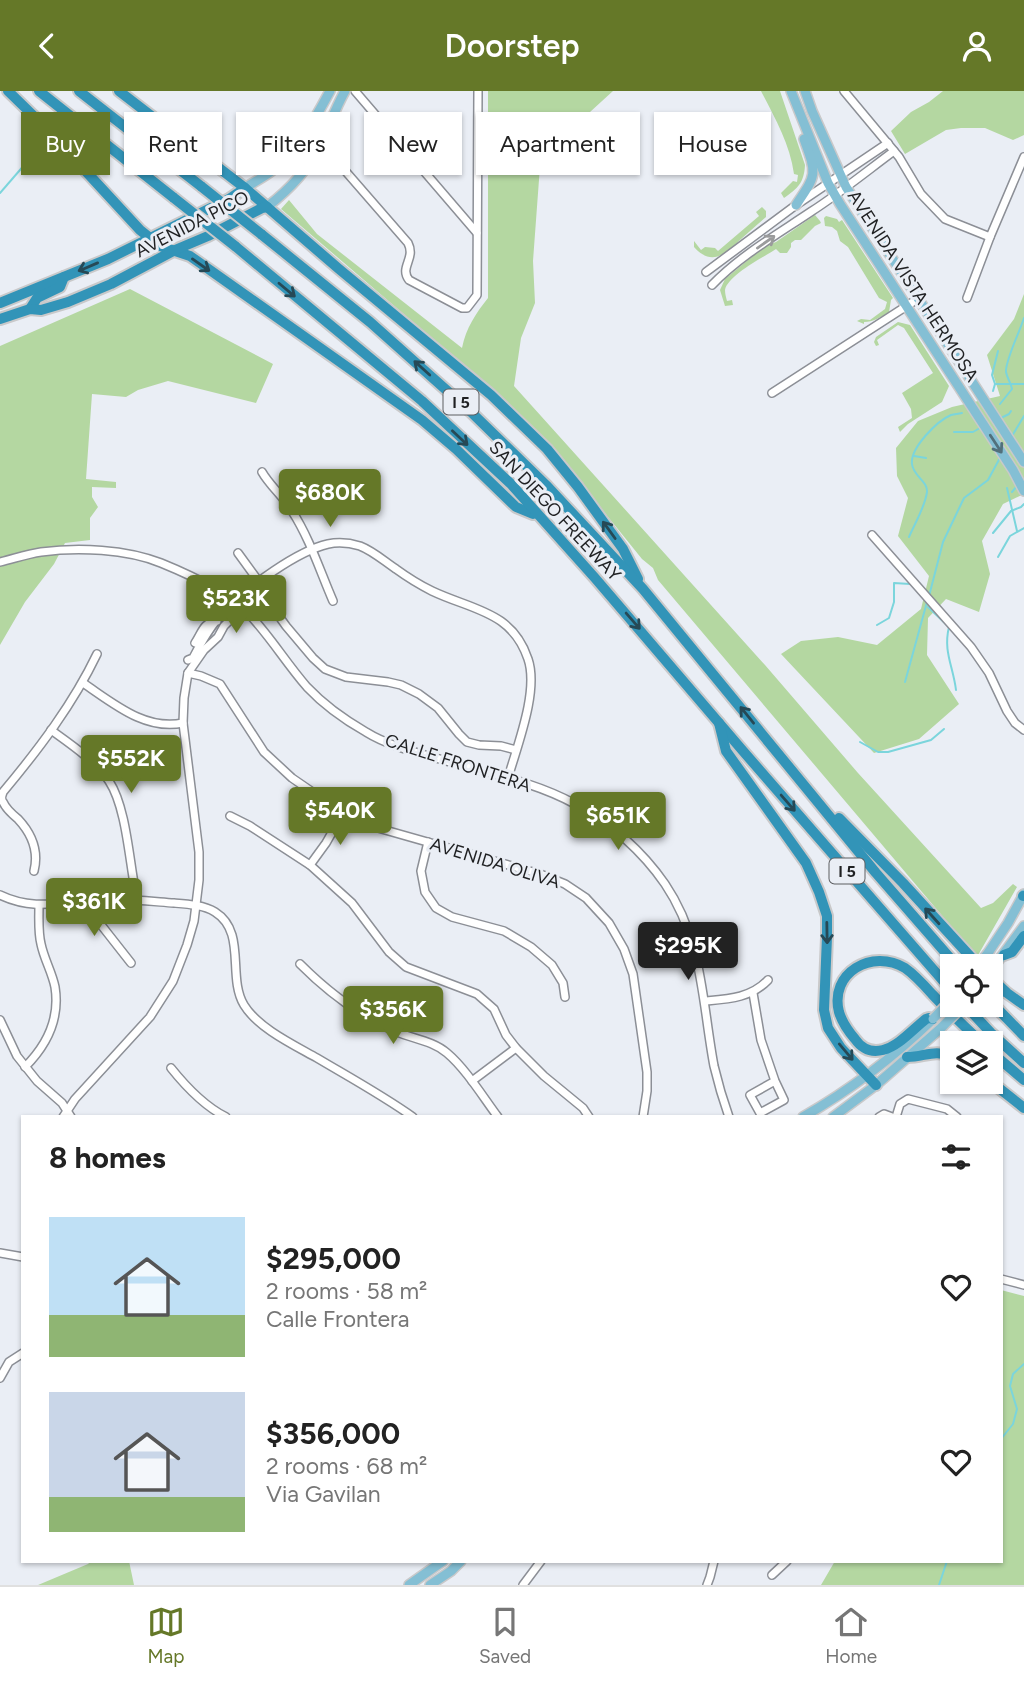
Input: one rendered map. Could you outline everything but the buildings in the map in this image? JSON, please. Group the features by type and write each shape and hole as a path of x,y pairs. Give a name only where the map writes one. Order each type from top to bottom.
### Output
{"highway":[{"path":"8,91 150,238 160,246 190,257 422,420 516,507 538,516"},
{"name":"SAN DIEGO FREEWAY","path":"39,91 235,246 422,401 511,484 940,977"},
{"name":"SAN DIEGO FREEWAY","path":"79,91 370,322 471,412 546,485 643,589 876,873 947,954"},
{"path":"119,91 245,188 491,395 547,449 578,487 623,549 643,589"},
{"name":"AVENIDA PICO","path":"0,303 108,259 229,199 245,188"},
{"name":"AVENIDA PICO","path":"0,319 30,309 41,310 68,302 111,284 262,208 267,208"},
{"path":"30,309 37,298 60,287 64,277"},
{"path":"0,310 17,304 19,296"},
{"path":"718,721 726,751 806,863 819,892 827,916 824,1010 828,1028 841,1048 876,1085"},
{"path":"806,787 862,840 968,954"},
{"path":"1003,958 1012,952 1024,936"},
{"path":"936,1024 929,1018 926,1019 890,1047 881,1051 864,1049 839,1014 842,982 867,961 888,961 905,968 970,1031"},
{"path":"1003,989 1024,1005"},
{"path":"1003,1014 1024,1035"},
{"path":"975,1017 1024,1063"},
{"path":"907,1057 940,1053"},
{"path":"1003,1062 1024,1080"},
{"path":"1003,1091 1024,1108"}],"main road":[{"path":"245,188 272,171 286,158 302,138 330,91"},
{"name":"AVENIDA PICO","path":"335,112 345,91"},
{"name":"AVENIDA VISTA HERMOSA","path":"791,91 828,183 1024,491"},
{"name":"AVENIDA VISTA HERMOSA","path":"805,91 846,187 1024,463"},
{"path":"795,104 796,118 814,169 813,179 796,205"},
{"name":"AVENIDA PICO","path":"267,208 301,175"},
{"path":"987,954 1024,895"},
{"path":"1003,956 1024,926"},
{"path":"836,1115 876,1085 907,1057 940,1017"},
{"path":"806,1115 834,1099 915,1036 946,1017"},
{"path":"409,1585 440,1563"},
{"path":"430,1585 459,1563"}],"street":[{"path":"355,91 477,233"},
{"path":"349,175 408,243 411,258 405,275 409,280 462,308 467,308 477,295 478,91"},
{"path":"844,91 894,151 921,194 946,219 990,237"},
{"path":"706,272 796,205 888,143"},
{"path":"712,285 764,242 835,195 894,151"},
{"path":"967,298 1024,157"},
{"path":"772,393 919,298"},
{"path":"262,472 292,510 313,549 333,601"},
{"path":"872,535 971,647 989,673 1007,711 1024,730"},
{"path":"67,1114 75,1099 150,1017 173,981 187,945 199,880 199,852 183,723 188,660 193,658 225,610 258,582 313,549 330,543 350,543 362,547 433,591 505,623 522,645 531,671 529,704 508,778"},
{"name":"CALLE FRONTERA","path":"0,562 40,552 84,550 110,552 159,562 236,602 267,633 308,687 368,734 411,751 544,790 603,821 637,850 665,884 691,936 698,959 720,1092 728,1115"},
{"path":"238,553 273,601 286,626 326,669 346,677 401,685 438,708 467,742 501,746 516,751"},
{"path":"205,639 223,631 234,616 236,602"},
{"path":"216,622 223,631"},
{"path":"188,673 204,650 205,639"},
{"path":"34,871 36,855 29,832 2,802 3,792 51,730 83,683 97,654"},
{"name":"AVENIDA OLIVA","path":"188,673 220,684 264,752 292,778 343,813 378,828 540,874 565,884 586,898 609,923 624,949 633,974 647,1072 643,1115"},
{"path":"83,683 146,721 176,725 183,723"},
{"path":"51,730 92,762 109,781 121,807 135,889 134,899"},
{"path":"310,865 343,813"},
{"path":"230,816 310,865 352,903 389,952 406,967 477,994 494,1009 506,1035 516,1048 588,1115"},
{"path":"428,842 421,871 425,892 436,908 452,917 504,932 531,947 552,965 563,983 565,997"},
{"path":"0,895 39,906 98,899 134,899 196,906 216,913 228,924 234,940 235,976 244,1006 267,1030 410,1115"},
{"path":"98,899 99,921 131,963"},
{"path":"25,1066 46,1042 54,1020 56,1001 54,985 41,946 39,906"},
{"path":"300,964 316,980 361,1014 396,1032 428,1042 447,1053 497,1115"},
{"path":"705,1002 745,996 768,981"},
{"path":"753,993 761,1040 784,1100 760,1113 750,1095 775,1081"},
{"path":"0,1020 17,1056 37,1081 62,1103 67,1114"},
{"path":"472,1081 516,1048"},
{"path":"171,1069 189,1090 222,1115"},
{"path":"895,1115 900,1104 908,1099 947,1109 954,1115"},
{"path":"0,1253 21,1257"},
{"path":"1003,1280 1024,1285"},
{"path":"0,1378 9,1362 21,1354"},
{"path":"523,1585 540,1563"},
{"path":"707,1585 714,1563"},
{"path":"772,1575 786,1563"}],"green space":[{"path":"488,91 613,91 590,112 488,112"},
{"path":"761,91 780,91 805,165 799,185 784,198 781,193 793,181 797,182 798,175 794,174 777,121"},
{"path":"943,91 1024,91 1024,135 1013,140 985,128 946,130 905,154 891,131 911,112"},
{"path":"488,175 539,175 533,261 535,303 521,338 514,386 981,908 993,903 1013,884 1017,887 979,954 974,954 658,580 653,568 642,559 550,445 496,393 281,209 289,200 317,234 462,348 472,321 488,298"},
{"path":"762,207 766,211 766,217 724,254 707,256 694,247 694,241 701,250 705,247 718,251 759,216 756,212"},
{"path":"815,215 821,223 801,240 791,243 787,253 780,253 776,249 733,278 725,290 727,301 732,300 733,305 725,306 720,290 725,279 765,246 776,242"},
{"path":"826,216 839,222 842,220 893,298 889,312 864,324 857,321 870,320 885,309 887,302 879,298 848,247 840,241 837,231 825,226"},
{"path":"130,289 273,364 256,403 168,381 138,390 126,397 92,394 86,479 116,482 116,488 92,487 92,497 98,507 90,518 90,540 65,543 0,645 0,346"},
{"path":"1024,294 1024,494 1003,504 982,541 990,574 979,612 946,599 928,618 927,655 959,704 919,739 874,753 781,654 801,641 838,637 877,645 921,609 929,576 898,536 908,498 897,476 896,448 918,421 952,407 1000,396 987,355 1014,319"},
{"path":"898,322 910,325 949,386 942,402 900,432 898,427 912,418 911,409 902,393 933,373 904,328 898,325 877,340 879,345 876,346 876,337"},
{"path":"1003,1291 1024,1296 1024,1585 821,1585 834,1563 1003,1563"},
{"path":"129,1563 134,1585 38,1585 88,1564"}],"waterway":[{"path":"0,193 21,169"},
{"path":"1000,404 1012,389 1006,367 1024,318"},
{"path":"993,391 995,384 992,375 998,351"},
{"path":"996,384 1024,384"},
{"path":"1001,418 1011,411"},
{"path":"909,537 927,492 913,468 915,450 939,423 951,415 962,413"},
{"path":"1012,436 1024,416"},
{"path":"954,432 973,432 980,428"},
{"path":"914,456 926,458"},
{"path":"929,596 943,542 964,498 988,480 1001,456"},
{"path":"1012,492 1017,486"},
{"path":"1007,488 1017,531"},
{"path":"993,533 1011,511 1024,504"},
{"path":"998,557 1010,536 1024,528"},
{"path":"877,625 889,618 894,602 894,583 910,584"},
{"path":"905,682 927,602"},
{"path":"928,607 949,627 948,651 956,690"},
{"path":"860,742 878,752 888,752 931,740 944,729"},
{"path":"1003,1436 1013,1424 1017,1409 1010,1386 1013,1374 1024,1364"},
{"path":"939,1585 946,1563"}]}
